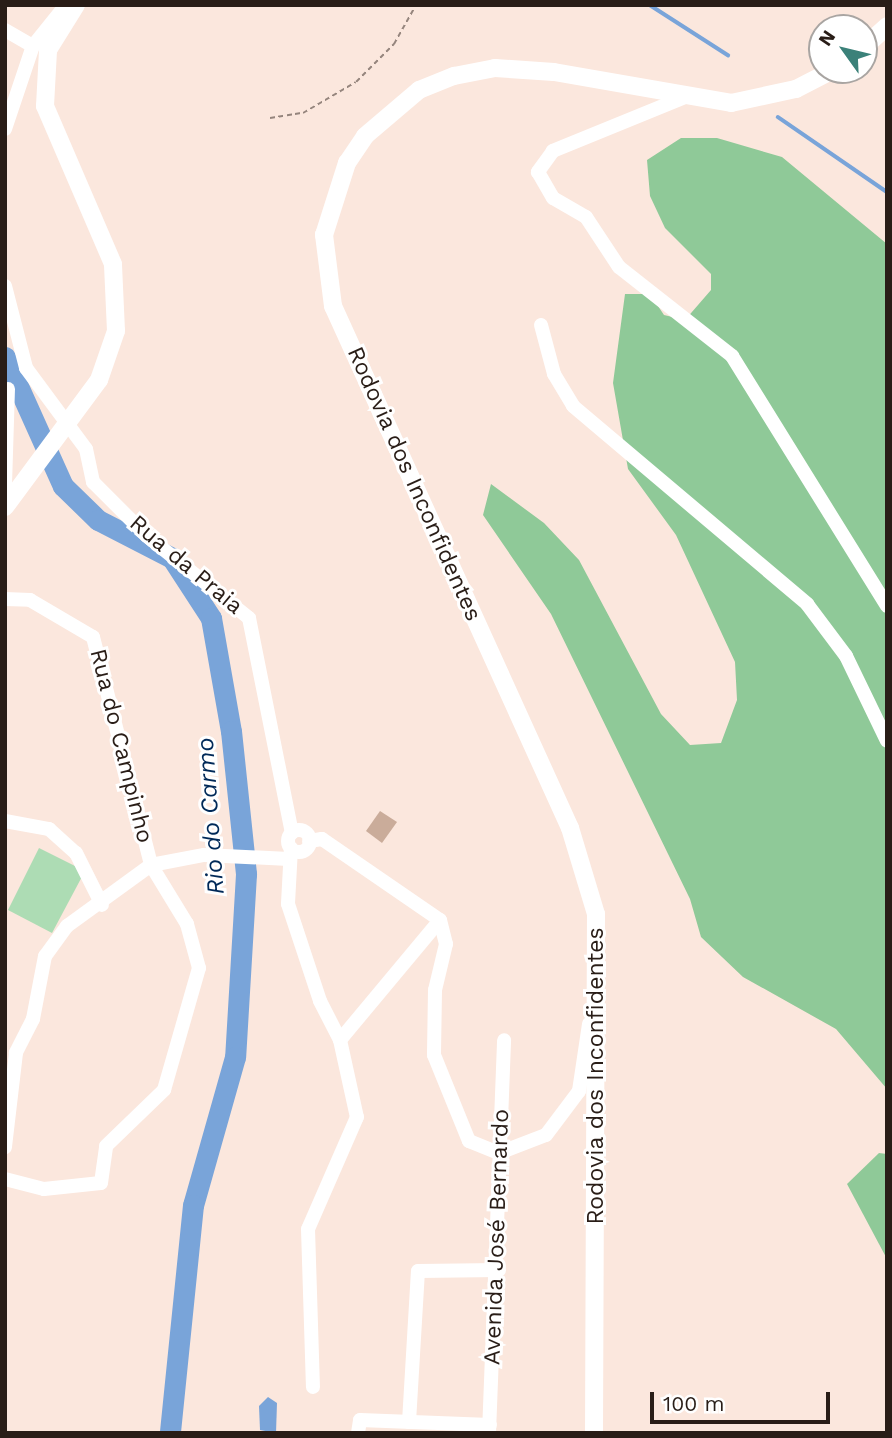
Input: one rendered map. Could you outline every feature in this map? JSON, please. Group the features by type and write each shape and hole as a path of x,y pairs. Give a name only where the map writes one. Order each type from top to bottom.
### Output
{"main road":[{"path":"5,507 99,380 112,349 118,289 45,106 48,50 76,5"},
{"name":"Rodovia dos Inconfidentes","path":"594,1433 598,964 596,914 570,828 333,306 324,235 347,163 365,136 419,90 454,76 495,68 554,72 731,103 796,89 808,83"}],"street":[{"path":"5,129 33,46 66,5"},
{"path":"5,30 33,46"},
{"path":"685,97 553,151 538,172 553,198 586,217 619,267 732,356 887,606"},
{"path":"5,286 26,368 7,391 5,484"},
{"path":"541,325 554,374 573,406 807,604 846,656 887,741"},
{"name":"Rua da Praia","path":"26,368 86,449 93,482 147,536 248,618 292,833 290,854"},
{"name":"Rua do Campinho","path":"5,599 30,600 93,637 151,865 102,905 67,926 44,956 33,1019 16,1053 5,1147"},
{"path":"5,821 49,829 76,853 102,905"},
{"path":"292,833 305,832 309,841"},
{"path":"309,841 322,839 440,920 446,944 435,990 433,1055 469,1142 499,1153 546,1135 579,1091 598,964"},
{"path":"5,1179 44,1189 101,1183 106,1146 164,1090 200,968 187,924 151,865 204,855 267,861 304,850 309,841"},
{"path":"290,854 288,904 320,1002 340,1040 357,1116 308,1229 313,1387"},
{"path":"340,1040 440,920"},
{"name":"Avenida José Bernardo","path":"490,1429 499,1270 499,1153 504,1040"},
{"path":"409,1422 418,1271 499,1270"},
{"path":"359,1426 409,1422 490,1429"}],"path":[{"path":"270,118 303,113 356,82 394,44 416,5"}],"green space":[{"path":"681,138 717,138 782,157 887,244 887,1089 836,1029 743,977 701,937 690,899 551,614 483,515 491,484 544,523 579,560 661,714 690,745 721,743 737,700 735,662 676,535 628,469 613,383 625,294 650,294 664,315 685,320 711,290 711,274 665,228 650,196 647,160"},
{"path":"39,848 85,871 52,933 8,910"},
{"path":"879,1153 887,1154 887,1259 847,1184"}],"water":[{"path":"268,1397 277,1403 276,1433 260,1430 259,1406"}],"building":[{"path":"380,811 397,822 382,843 366,831"}],"waterway":[{"path":"650,5 728,55"},
{"path":"778,117 887,192"},
{"name":"Rio do Carmo","path":"5,357 63,486 98,520 172,558 211,618 231,731 246,874 235,1057 193,1205 170,1433"}]}
